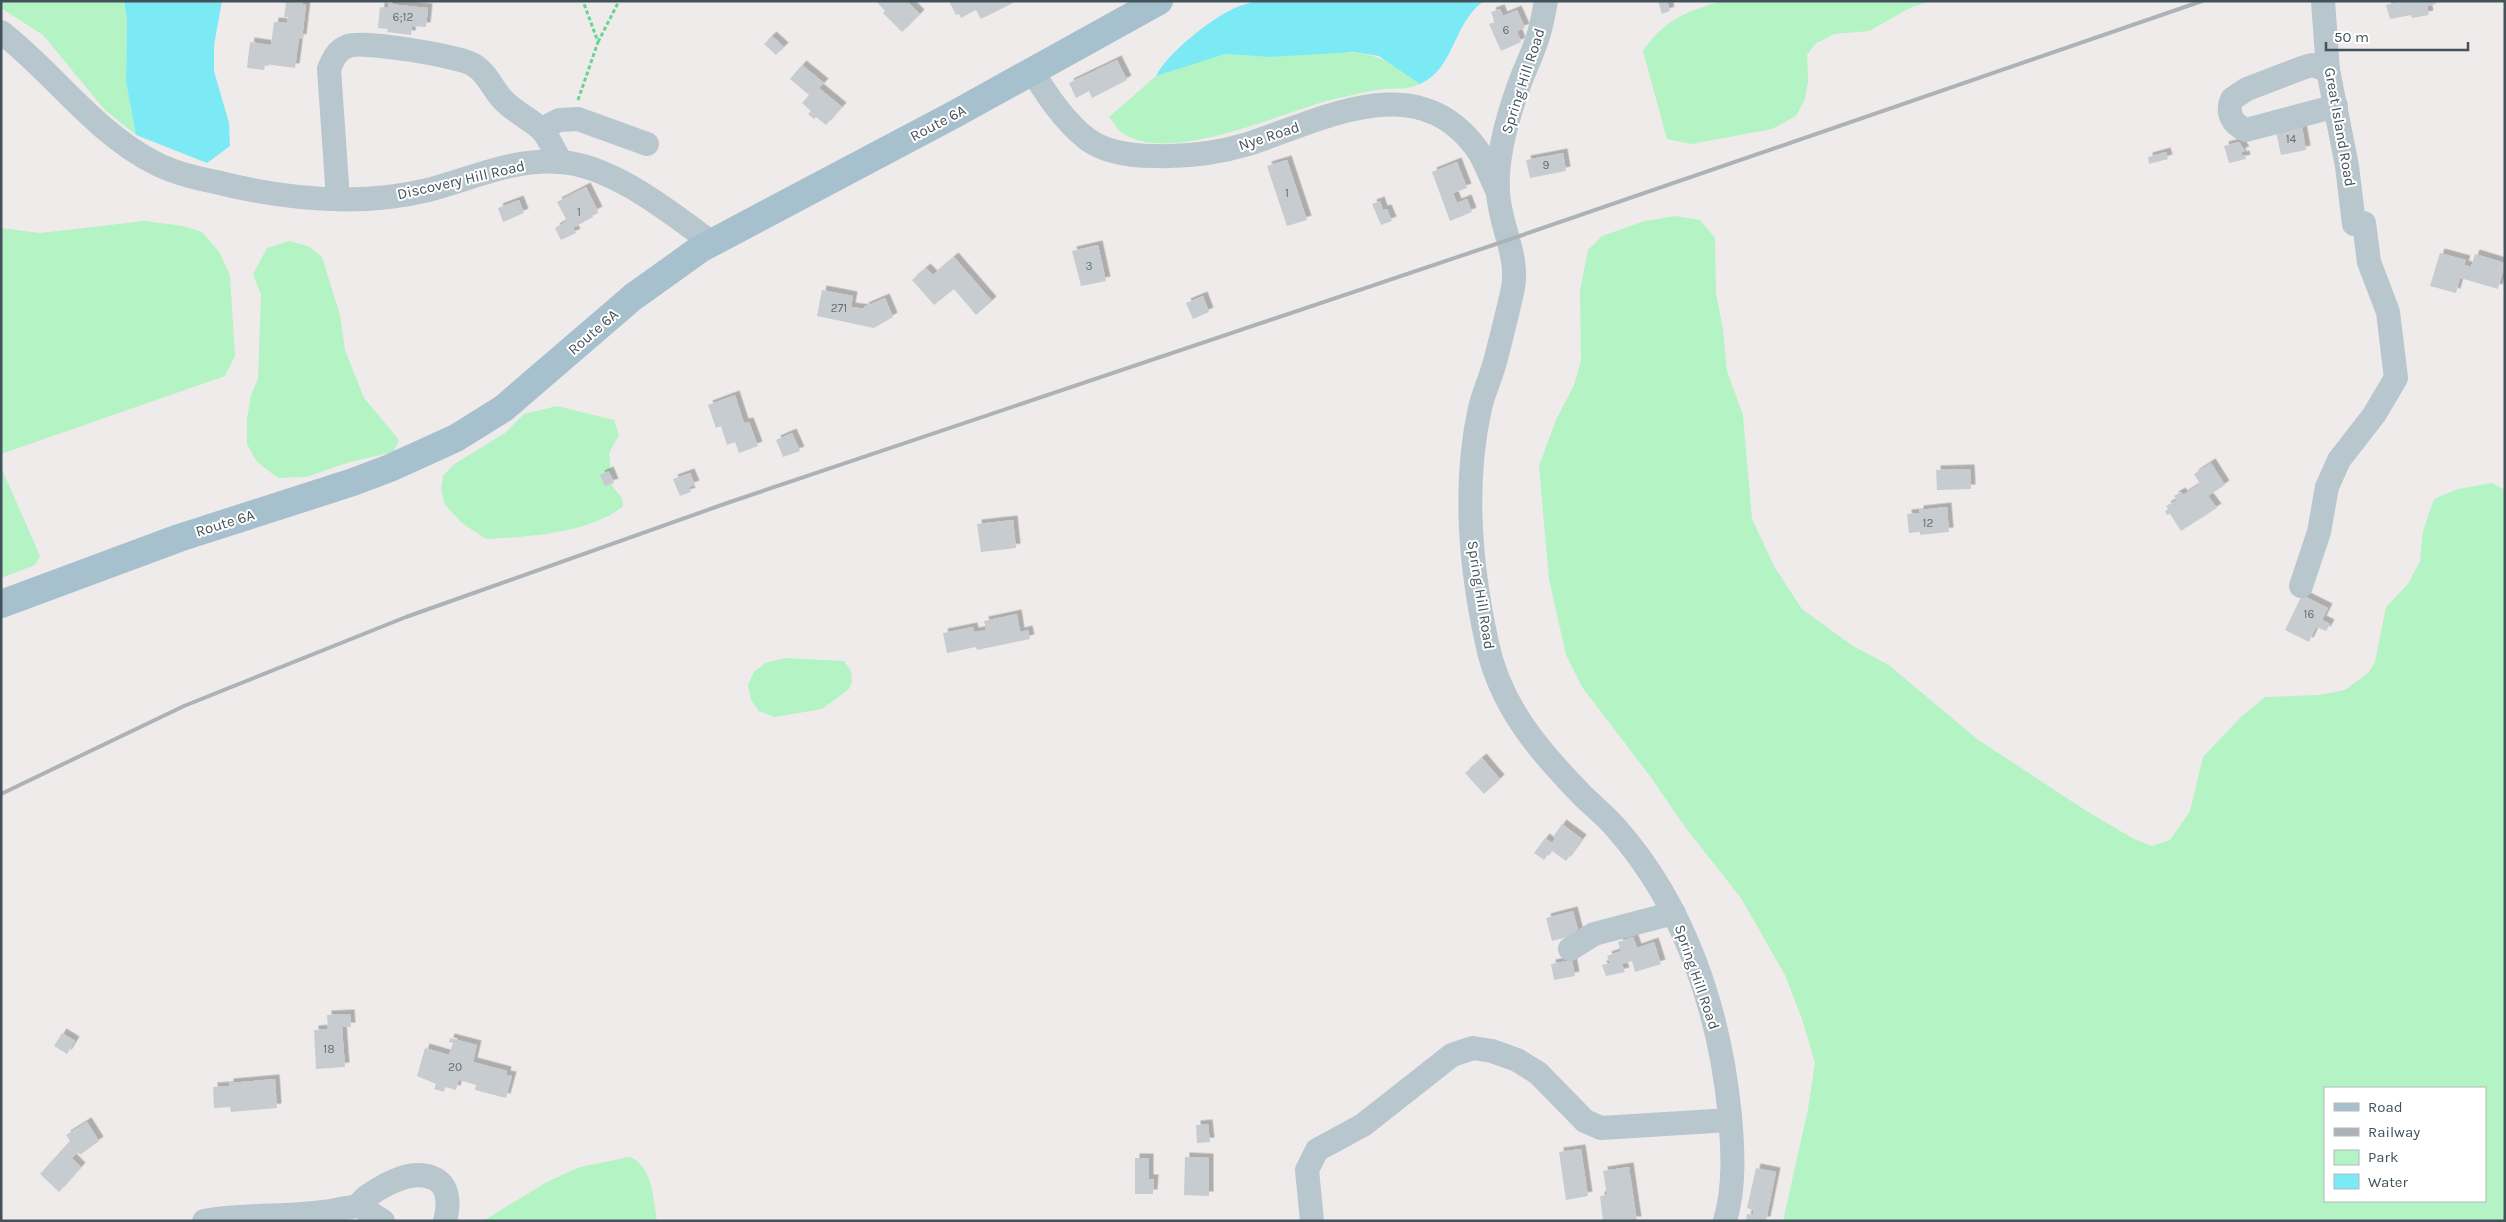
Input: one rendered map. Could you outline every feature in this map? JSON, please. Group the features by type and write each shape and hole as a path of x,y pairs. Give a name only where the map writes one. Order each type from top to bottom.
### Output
{"main road":[{"name":"Route 6A","path":"1,604 179,538 390,468 456,438 504,408 633,297 712,243 1159,1"}],"street":[{"name":"Spring Hill Road","path":"1546,1 1539,34 1517,90 1506,130 1498,192 1514,267 1513,287 1496,359 1481,406 1471,460 1470,524 1473,560 1487,645 1497,675 1515,713 1536,746 1614,825 1662,890 1684,933 1715,1028 1724,1069 1732,1144 1731,1184 1725,1221"},
{"name":"Great Island Road","path":"2301,586 2319,532 2327,487 2339,460 2374,415 2396,378 2388,312 2369,262 2359,223 2328,70 2324,1"},
{"name":"Discovery Hill Road","path":"1,32 127,147 156,164 191,176 235,187 291,197 338,199 395,196 428,190 510,166 561,162 598,171 625,185 664,209 712,243"},
{"path":"338,199 329,69 336,54 348,46 369,46 456,58 473,65 488,76 503,100 522,117 542,129 561,162"},
{"path":"2328,70 2312,65 2247,89 2232,98 2229,113 2233,122 2246,130 2336,106"},
{"name":"Nye Road","path":"1032,71 1049,97 1087,139 1108,150 1138,156 1197,156 1246,144 1347,110 1373,104 1401,103 1421,108 1444,119 1464,135 1479,153 1498,192"},
{"path":"542,129 559,120 578,119 647,144"},
{"path":"1570,949 1594,934 1674,913"},
{"path":"1312,1221 1307,1170 1317,1150 1363,1124 1452,1055 1473,1048 1492,1051 1517,1060 1538,1073 1585,1121 1600,1128 1730,1120"},
{"path":"204,1221 229,1216 322,1212 358,1205 367,1196 405,1177 432,1177 441,1182 447,1194 448,1209 444,1221"},
{"path":"358,1205 383,1221"}],"path":[{"path":"583,1 598,42"},
{"path":"578,119 577,104 598,42 619,1"}],"green space":[{"path":"1,1 124,1 127,20 126,82 136,135 105,110 43,35 1,8"},
{"path":"1721,1 1931,1 1912,7 1869,31 1834,34 1815,44 1807,55 1808,81 1805,99 1796,116 1772,129 1691,144 1667,139 1643,51 1660,31 1677,18"},
{"path":"1330,52 1358,53 1379,58 1398,68 1420,84 1406,88 1383,89 1334,99 1225,134 1195,140 1166,143 1141,141 1121,132 1109,117 1156,76 1225,54 1269,57"},
{"path":"1675,216 1700,220 1715,238 1716,293 1723,330 1727,371 1743,415 1752,519 1775,568 1802,609 1853,646 1889,665 1977,739 2088,812 2134,839 2152,846 2170,840 2190,811 2203,757 2240,718 2265,697 2319,695 2345,690 2369,672 2375,662 2386,607 2408,584 2420,561 2423,531 2434,499 2458,489 2492,483 2505,490 2505,1221 1783,1221 1808,1109 1815,1063 1802,1019 1785,975 1741,898 1685,827 1650,776 1582,687 1566,655 1549,579 1539,466 1556,420 1574,385 1581,361 1580,291 1588,250 1602,236 1645,221"},
{"path":"144,221 183,226 202,232 220,253 230,276 235,356 225,376 1,454 1,228 40,233"},
{"path":"289,241 308,246 322,257 340,315 345,350 364,398 399,440 393,452 350,462 306,477 278,478 257,462 247,444 247,419 251,395 258,379 261,295 253,274 267,248"},
{"path":"557,406 614,420 619,435 609,453 612,486 622,498 623,506 610,515 576,528 539,535 486,539 462,523 445,505 441,489 443,476 453,465 505,433 524,414"},
{"path":"1,467 40,556 35,565 1,578"},
{"path":"785,658 844,661 851,671 852,681 849,689 822,709 775,717 759,711 751,700 748,685 754,672 765,663"},
{"path":"630,1157 638,1162 648,1176 653,1193 657,1221 483,1221 547,1182 580,1167"}],"water":[{"path":"124,1 222,1 214,45 214,71 229,123 230,146 207,163 136,135 126,82 127,20"},
{"path":"1255,1 1484,1 1466,21 1440,68 1432,77 1420,84 1379,56 1353,52 1269,57 1225,54 1156,76 1169,58 1199,31 1232,9"}],"building":[{"path":"278,1 303,1 302,4 306,5 302,39 299,38 295,68 265,64 264,70 247,68 250,42 271,45 274,22 287,23 288,17 284,17 286,3"},
{"path":"876,1 907,1 920,14 902,32 883,13 885,11"},
{"path":"949,1 1012,1 1013,3 981,19 976,10 961,18 959,14 956,15"},
{"path":"1658,1 1667,1 1670,11 1662,14"},
{"path":"2403,1 2436,1 2436,4 2427,6 2429,15 2412,18 2411,15 2390,19 2386,5"},
{"path":"388,4 428,8 426,27 412,26 411,35 387,32 388,29 378,28 380,7 388,8"},
{"path":"1500,9 1503,16 1517,10 1525,28 1517,31 1521,42 1501,51 1489,24 1495,22 1491,12"},
{"path":"772,36 784,47 776,55 764,44"},
{"path":"1117,60 1127,80 1092,98 1089,91 1076,98 1069,83"},
{"path":"802,65 824,83 819,88 842,107 826,125 816,117 814,119 808,114 811,111 802,103 809,95 790,79"},
{"path":"2275,127 2302,127 2306,150 2281,155"},
{"path":"2239,142 2245,151 2241,152 2242,156 2245,155 2246,159 2229,163 2224,146"},
{"path":"2166,152 2168,159 2149,164 2148,157"},
{"path":"1563,153 1566,171 1530,178 1526,160"},
{"path":"1287,160 1307,220 1287,226 1267,166"},
{"path":"1457,162 1467,188 1453,193 1457,203 1467,199 1472,212 1450,221 1432,172"},
{"path":"586,187 598,211 592,214 593,217 573,228 576,233 561,240 555,228 567,221 557,202"},
{"path":"519,200 524,213 503,222 498,208"},
{"path":"1380,201 1383,210 1387,209 1392,221 1381,225 1372,204"},
{"path":"1098,245 1106,281 1081,286 1072,251"},
{"path":"2440,253 2466,260 2464,265 2471,267 2475,254 2505,263 2498,289 2460,278 2456,293 2430,286"},
{"path":"954,257 992,301 976,315 954,289 934,305 912,280 926,268 933,275"},
{"path":"822,290 853,296 851,307 866,309 864,307 885,298 893,317 874,328 817,316"},
{"path":"1203,296 1209,312 1193,319 1186,303"},
{"path":"735,395 744,423 749,422 758,446 739,453 735,442 727,445 721,426 716,428 708,405"},
{"path":"792,433 800,451 783,457 776,440"},
{"path":"2211,463 2225,485 2208,496 2217,508 2181,531 2170,514 2167,515 2165,511 2168,509 2166,506 2177,500 2174,496 2181,492 2183,495 2200,484 2194,474"},
{"path":"1970,469 1971,489 1937,490 1936,470"},
{"path":"609,471 614,483 605,486 600,475"},
{"path":"690,473 695,485 689,487 691,492 680,496 673,479"},
{"path":"1947,507 1949,532 1920,535 1920,532 1909,533 1907,514 1919,513 1919,510"},
{"path":"1013,520 1016,548 981,552 977,524"},
{"path":"2302,595 2328,608 2322,620 2330,624 2326,631 2316,627 2309,642 2285,630"},
{"path":"1017,614 1020,632 1028,630 1030,639 977,650 976,647 947,653 943,633 973,627 974,632 986,630 984,621"},
{"path":"1482,758 1500,779 1484,794 1465,773"},
{"path":"1562,824 1582,839 1566,861 1551,850 1544,860 1534,853 1545,838 1552,843 1555,839 1553,837"},
{"path":"1573,911 1579,934 1552,941 1546,918"},
{"path":"1633,937 1637,948 1654,942 1661,964 1635,972 1632,961 1622,964 1625,972 1606,976 1602,965 1610,963 1607,956 1621,951 1618,942"},
{"path":"1572,960 1575,976 1554,980 1551,964"},
{"path":"350,1014 351,1027 342,1027 345,1067 316,1069 314,1030 328,1029 327,1015"},
{"path":"62,1033 75,1041 67,1054 54,1046"},
{"path":"450,1038 477,1045 473,1062 507,1071 506,1075 512,1076 506,1098 475,1090 476,1085 459,1080 456,1090 445,1087 444,1092 434,1089 436,1084 417,1076 425,1048 449,1055 453,1043 449,1042"},
{"path":"275,1079 277,1108 231,1112 230,1107 214,1108 213,1087 229,1086 229,1083"},
{"path":"87,1122 99,1141 80,1155 78,1152 72,1158 81,1167 59,1192 40,1174 70,1141 66,1135"},
{"path":"1208,1124 1210,1142 1197,1143 1196,1125"},
{"path":"1581,1149 1588,1196 1566,1200 1559,1152"},
{"path":"1185,1157 1209,1158 1209,1196 1184,1195"},
{"path":"1135,1158 1149,1158 1149,1179 1154,1179 1153,1194 1135,1194"},
{"path":"1629,1167 1637,1221 1603,1221 1600,1196 1607,1195 1603,1171"},
{"path":"1756,1168 1776,1172 1766,1221 1746,1221 1747,1214 1753,1215 1754,1210 1747,1208"}],"railway":[{"path":"1,794 184,706 406,617 730,502 1508,240 2202,1"}]}
